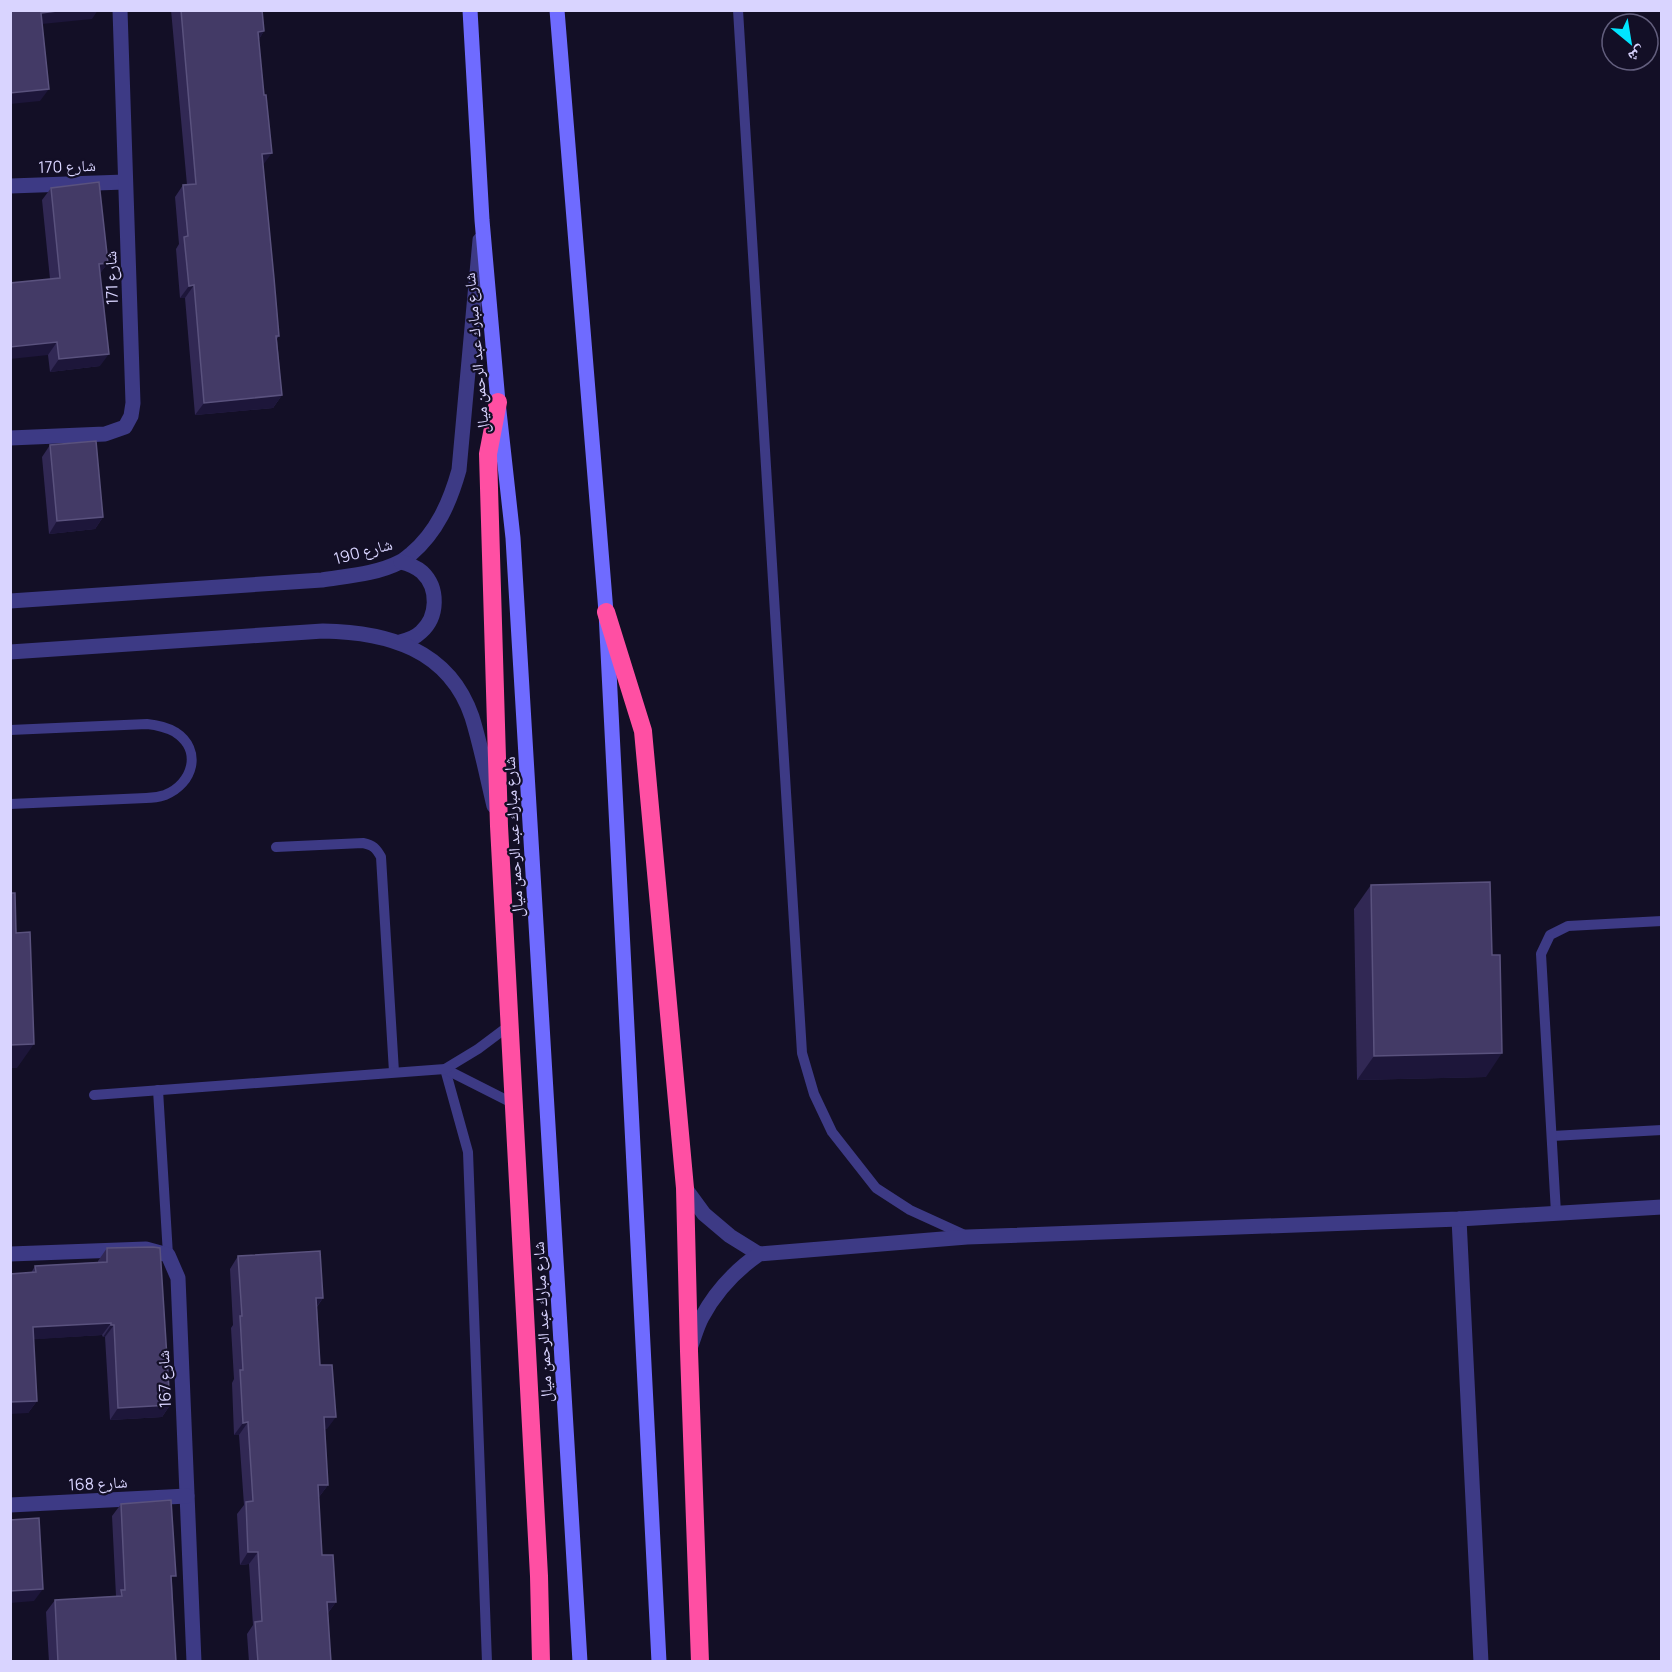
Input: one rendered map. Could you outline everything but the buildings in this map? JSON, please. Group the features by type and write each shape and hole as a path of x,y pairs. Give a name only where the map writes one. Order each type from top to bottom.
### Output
{"highway":[{"path":"498,402 488,454 499,826 539,1576 541,1662"},
{"path":"606,612 643,730 685,1188 700,1662"}],"main road":[{"name":"شارع مبارك عبد الرحمن ميال","path":"470,10 482,220 513,538 580,1662"},
{"path":"557,10 606,612 659,1662"}],"street":[{"name":"شارع 171","path":"10,438 105,435 125,427 131,416 133,403 120,10"},
{"name":"شارع 170","path":"10,186 126,182"},
{"name":"شارع 190","path":"10,601 322,580 362,573 401,562 418,547 439,521 453,491 459,470 482,220"},
{"path":"400,642 423,631 430,621 435,596 424,573 401,562"},
{"path":"10,652 323,631 363,633 400,642 437,664 452,679 464,697 472,717 499,826"},
{"path":"685,1188 704,1214 730,1236 759,1254"},
{"path":"689,1351 702,1317 724,1284 744,1264 759,1254 967,1237 1459,1219 1662,1207"},
{"path":"1459,1219 1481,1662"},
{"path":"10,1254 146,1250 168,1255"},
{"name":"شارع 167","path":"168,1255 178,1278 194,1662"},
{"name":"شارع 168","path":"10,1505 187,1496"}],"lane":[{"path":"738,10 802,1053 814,1094 832,1132 876,1188 910,1210 967,1237"},
{"path":"10,804 163,796 175,790 185,780 191,769 192,758 187,743 162,726 147,724 13,728"},
{"path":"276,847 363,843 372,844 377,849 381,857 394,1072"},
{"path":"1556,1213 1541,954 1550,935 1568,926 1662,921"},
{"path":"445,1070 510,1025"},
{"path":"445,1070 468,1152 487,1662"},
{"path":"94,1095 445,1070 514,1104"},
{"path":"158,1090 168,1255"},
{"path":"1552,1136 1662,1130"}]}
